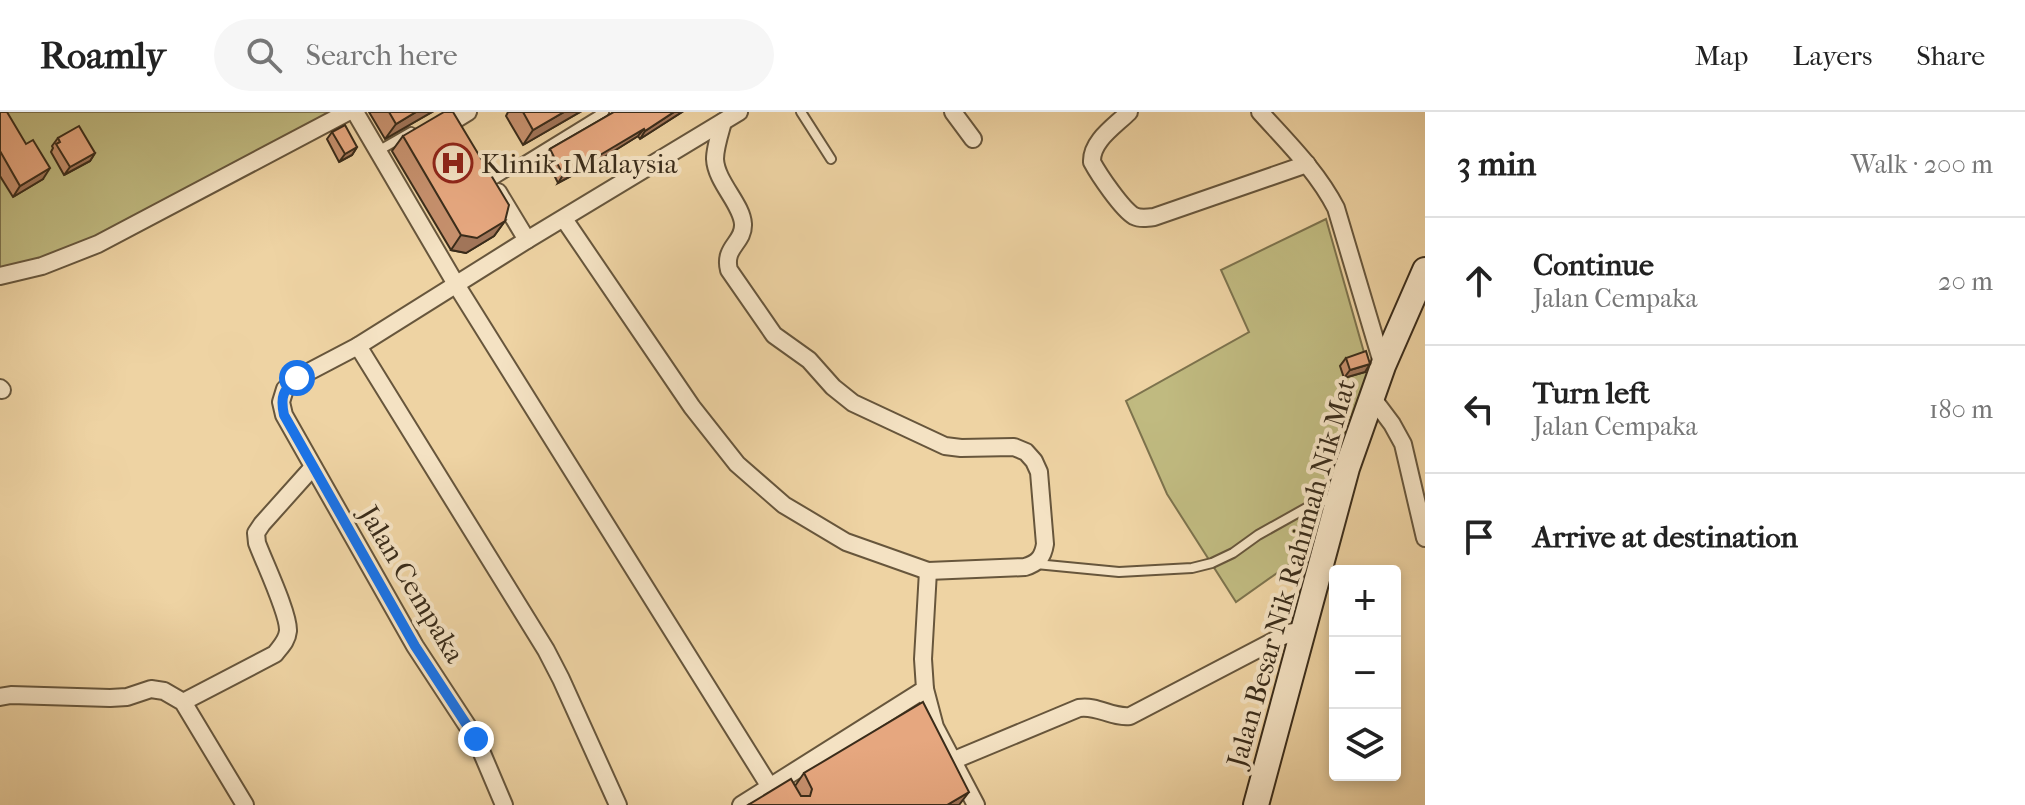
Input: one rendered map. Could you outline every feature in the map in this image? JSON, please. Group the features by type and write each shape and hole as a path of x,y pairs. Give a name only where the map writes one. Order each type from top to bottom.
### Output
{"street":[{"path":"0,276 42,266 98,244 348,112"},
{"path":"355,112 457,286 780,787"},
{"path":"618,805 546,650 358,346 739,112"},
{"path":"953,112 973,139"},
{"path":"1129,112 1091,154 1092,162 1134,216 1154,217 1307,164"},
{"path":"1260,112 1307,164 1336,208 1383,366"},
{"path":"564,219 692,407 737,464 784,505 846,542 928,571 1036,564 1043,555 1045,544 1039,472 1026,452 1014,447 961,448 929,440 853,403 833,387 809,360 774,335 729,270 727,261 730,250 741,234 743,224 719,175 715,159 723,122"},
{"path":"488,175 527,240"},
{"name":"Jalan Besar Nik Rahimah Nik Mat","path":"1256,805 1303,633 1321,581 1347,468 1371,396 1425,270"},
{"name":"Jalan Cempaka","path":"358,346 297,378 285,389 281,402 284,415 415,646 476,739 504,805"},
{"path":"1371,396 1403,444 1421,500 1425,538"},
{"path":"183,702 275,654 286,641 288,629 285,614 257,543 256,533 313,467"},
{"path":"928,571 923,659 925,689 935,727 976,805"},
{"path":"952,761 1079,708 1090,706 1114,716 1130,716 1283,636 1293,632 1303,633"},
{"path":"0,697 110,698 127,697 151,689 164,691 183,702 245,805"},
{"path":"741,805 780,787 925,689"}],"lane":[{"path":"488,175 604,112"},
{"path":"801,112 831,159"},
{"path":"378,151 419,128"},
{"path":"1036,564 1119,572 1192,568 1233,553 1258,535 1317,502 1337,504"}],"shaded area":[{"path":"0,112 348,112 98,244 0,276"},
{"path":"1326,219 1369,370 1335,461 1311,549 1236,602 1167,494 1126,401 1249,332 1221,270"}],"building":[{"path":"0,112 7,112 26,144 33,140 50,168 20,186 0,151"},
{"path":"389,112 416,112 396,124"},
{"path":"444,112 453,112 509,205 505,221 477,238 461,235 403,136"},
{"path":"523,112 564,112 533,130"},
{"path":"614,112 674,112 563,175 550,149"},
{"path":"345,125 357,147 345,154 332,132"},
{"path":"79,126 95,153 70,167 56,144 60,142 58,138"},
{"path":"1366,351 1370,364 1350,370 1346,358"},
{"path":"923,702 969,792 947,805 748,805 791,779 801,796 810,796 812,789 804,773"}],"place":[{"name":"Klinik 1Malaysia","path":"453,163"}],"route":[{"path":"297,378 285,389 281,402 284,415 415,646 476,739"}]}
